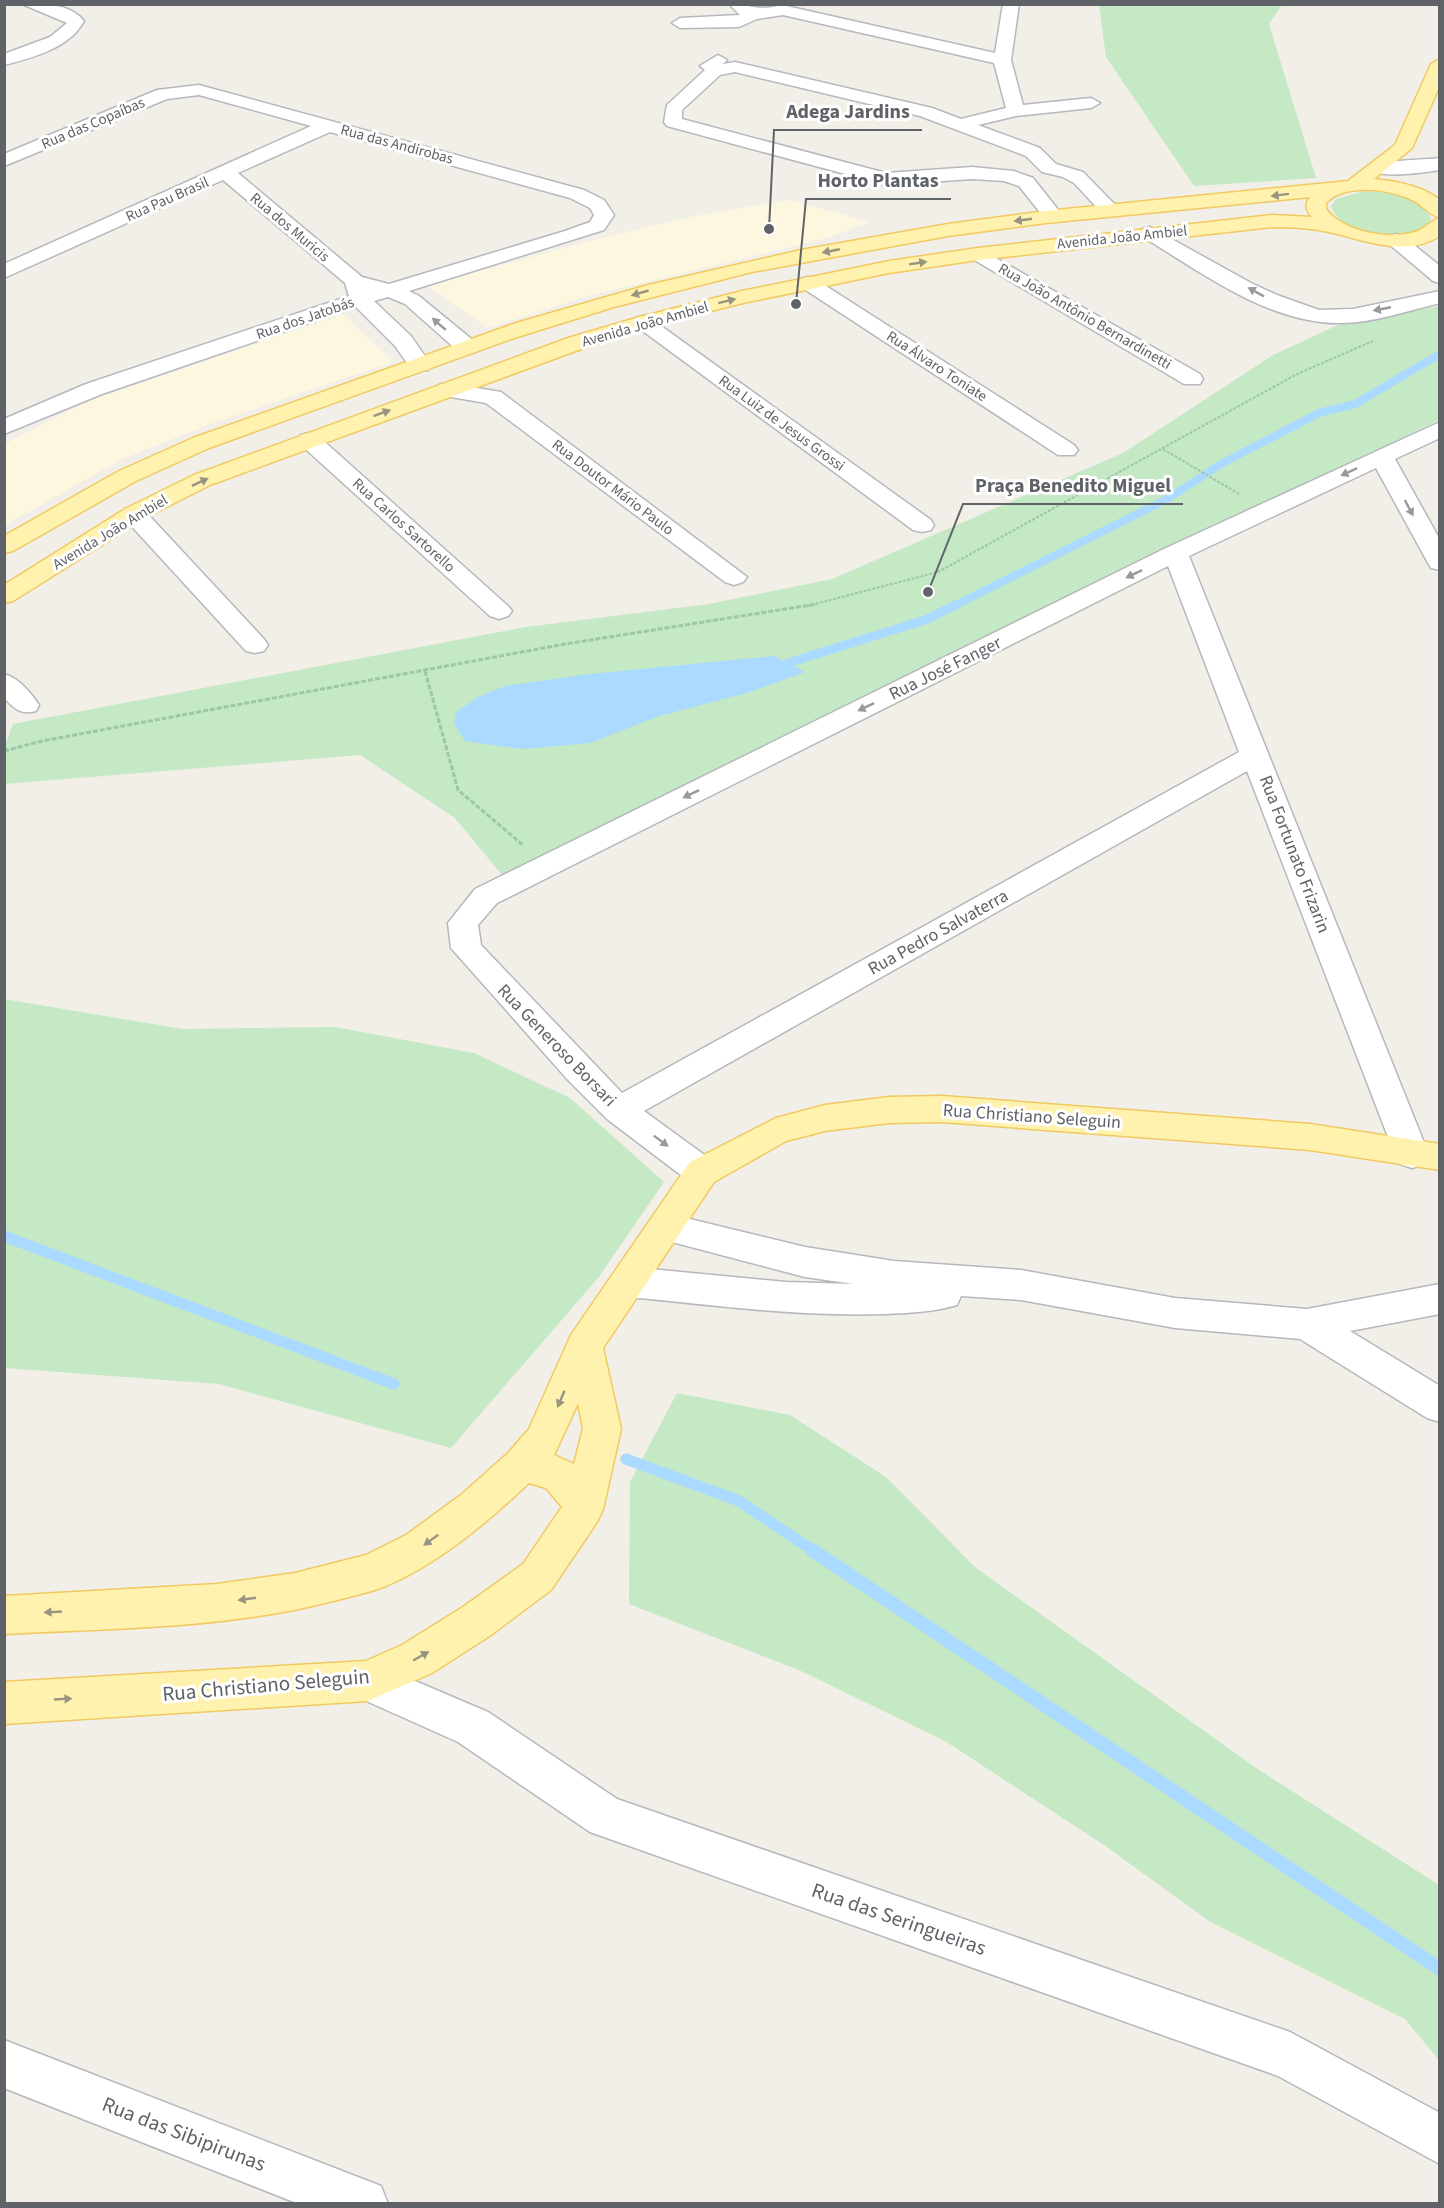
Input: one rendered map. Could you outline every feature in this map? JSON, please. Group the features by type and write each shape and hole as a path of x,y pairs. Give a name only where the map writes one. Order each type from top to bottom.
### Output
{"main road":[{"path":"1334,227 1322,218 1316,209 1317,200 1325,193 1346,186 1379,168 1403,148 1440,64"},
{"path":"1403,148 1435,207"},
{"name":"Avenida João Ambiel","path":"4,546 79,502 167,457 245,425 568,314 745,268 868,243 1053,216 1221,201 1346,186 1396,188 1435,207"},
{"name":"Avenida João Ambiel","path":"490,387 643,322 808,283 978,254 1273,221 1298,221 1334,227 1371,238 1396,240 1427,234 1440,224"},
{"path":"467,347 487,362 490,387"},
{"path":"420,365 419,374 423,383 433,388 447,390"},
{"name":"Avenida João Ambiel","path":"4,596 134,514 202,480 447,390"},
{"name":"Rua Christiano Seleguin","path":"4,1615 218,1603 295,1592 373,1572 420,1548 475,1508 522,1465 543,1440 584,1346 702,1172 776,1131 825,1118 889,1110 942,1109 1310,1137 1426,1156"},
{"name":"Rua Christiano Seleguin","path":"4,1703 368,1681 417,1659 477,1621 537,1577 583,1509 602,1429 584,1346"},
{"path":"522,1465 545,1468 563,1477 578,1497 583,1509"}],"street":[{"path":"4,60 61,38 74,28 76,21 62,13 30,4"},
{"path":"737,4 742,11 755,14"},
{"path":"1011,4 1002,60 1016,111"},
{"path":"680,23 739,22 755,14 784,7 1002,60"},
{"path":"1053,216 1026,182 1007,175 972,173 886,179 673,122 673,109 715,70 709,66 717,60 734,62 735,67 926,112 1034,152 1042,165 1053,171 1076,176 1110,210"},
{"name":"Rua das Andirobas","path":"183,90 214,92 577,194 597,204 604,215"},
{"name":"Rua das Copaíbas","path":"4,161 163,94 183,90"},
{"path":"957,124 1016,111 1091,103"},
{"name":"Rua Pau Brasil","path":"4,272 328,125"},
{"path":"1379,168 1413,168 1440,164"},
{"name":"Rua dos Muricis","path":"226,173 357,290 403,341 420,365"},
{"name":"Rua dos Jatobás","path":"4,428 94,389 357,290 389,290 572,235 597,226 604,215"},
{"path":"1150,233 1268,299 1311,314 1341,317 1440,297"},
{"path":"1396,240 1440,278"},
{"name":"Rua João Antônio Bernardinetti","path":"978,254 1192,379"},
{"name":"Rua Álvaro Toniate","path":"808,283 1066,450"},
{"path":"389,290 412,300 467,347"},
{"name":"Rua Luiz de Jesus Grossi","path":"643,322 922,525"},
{"name":"Rua Doutor Mário Paulo","path":"447,390 490,387 734,577"},
{"name":"Rua José Fanger","path":"463,923 486,896 1175,553 1440,429"},
{"name":"Rua Carlos Sartorello","path":"309,440 499,611"},
{"path":"1382,457 1440,564"},
{"path":"134,514 255,645"},
{"name":"Rua Fortunato Frizarin","path":"1175,553 1256,754 1426,1156"},
{"path":"4,682 26,705"},
{"name":"Rua Pedro Salvaterra","path":"619,1110 1256,754"},
{"name":"Rua Generoso Borsari","path":"463,923 466,948 579,1071 619,1110 702,1172"},
{"path":"665,1227 805,1262 883,1275 1021,1285 1175,1312 1307,1324 1440,1299"},
{"path":"629,1282 797,1299 894,1301 1021,1285"},
{"path":"1307,1324 1440,1406"},
{"name":"Rua das Seringueiras","path":"368,1681 473,1727 605,1817 1290,2056 1440,2140"},
{"name":"Rua das Sibipirunas","path":"4,2064 363,2204"}],"path":[{"path":"1162,449 1220,483"},
{"path":"425,671 458,790 518,844 559,860"}],"shaded area":[{"path":"788,200 870,222 827,238 588,296 488,328 428,286 581,243 696,216"},
{"path":"344,314 393,362 213,423 122,459 5,525 5,444 88,401"}],"green space":[{"path":"1099,5 1282,5 1269,24 1316,178 1194,186 1106,57"},
{"path":"1364,191 1383,192 1412,199 1420,204 1431,219 1422,228 1410,233 1378,235 1362,231 1337,217 1331,206 1336,199"},
{"path":"1439,306 1439,420 502,875 455,818 360,755 5,784 5,746 13,724 526,627 709,604 832,579 1123,453 1273,355 1338,325"},
{"path":"4,999 183,1029 335,1027 474,1053 570,1098 664,1182 598,1278 451,1448 219,1384 5,1368"},
{"path":"677,1393 790,1415 886,1477 976,1568 1259,1770 1439,1885 1439,2060 1405,2019 1209,1921 1104,1845 945,1741 799,1670 629,1604 630,1482"}],"water":[{"path":"774,656 805,672 750,692 659,716 590,743 521,749 465,741 454,724 456,712 478,697 505,686 590,674"}],"waterway":[{"path":"954,606 1169,498 1219,465 1319,413 1355,404 1440,354"},
{"path":"788,663 925,620 957,604"},
{"path":"4,1236 394,1384"},
{"path":"626,1459 739,1501 815,1552"},
{"path":"812,1550 1440,1969"}],"place":[{"name":"Adega Jardins","path":"769,229"},
{"name":"Horto Plantas","path":"796,304"},
{"name":"Praça Benedito Miguel","path":"928,592"}]}
